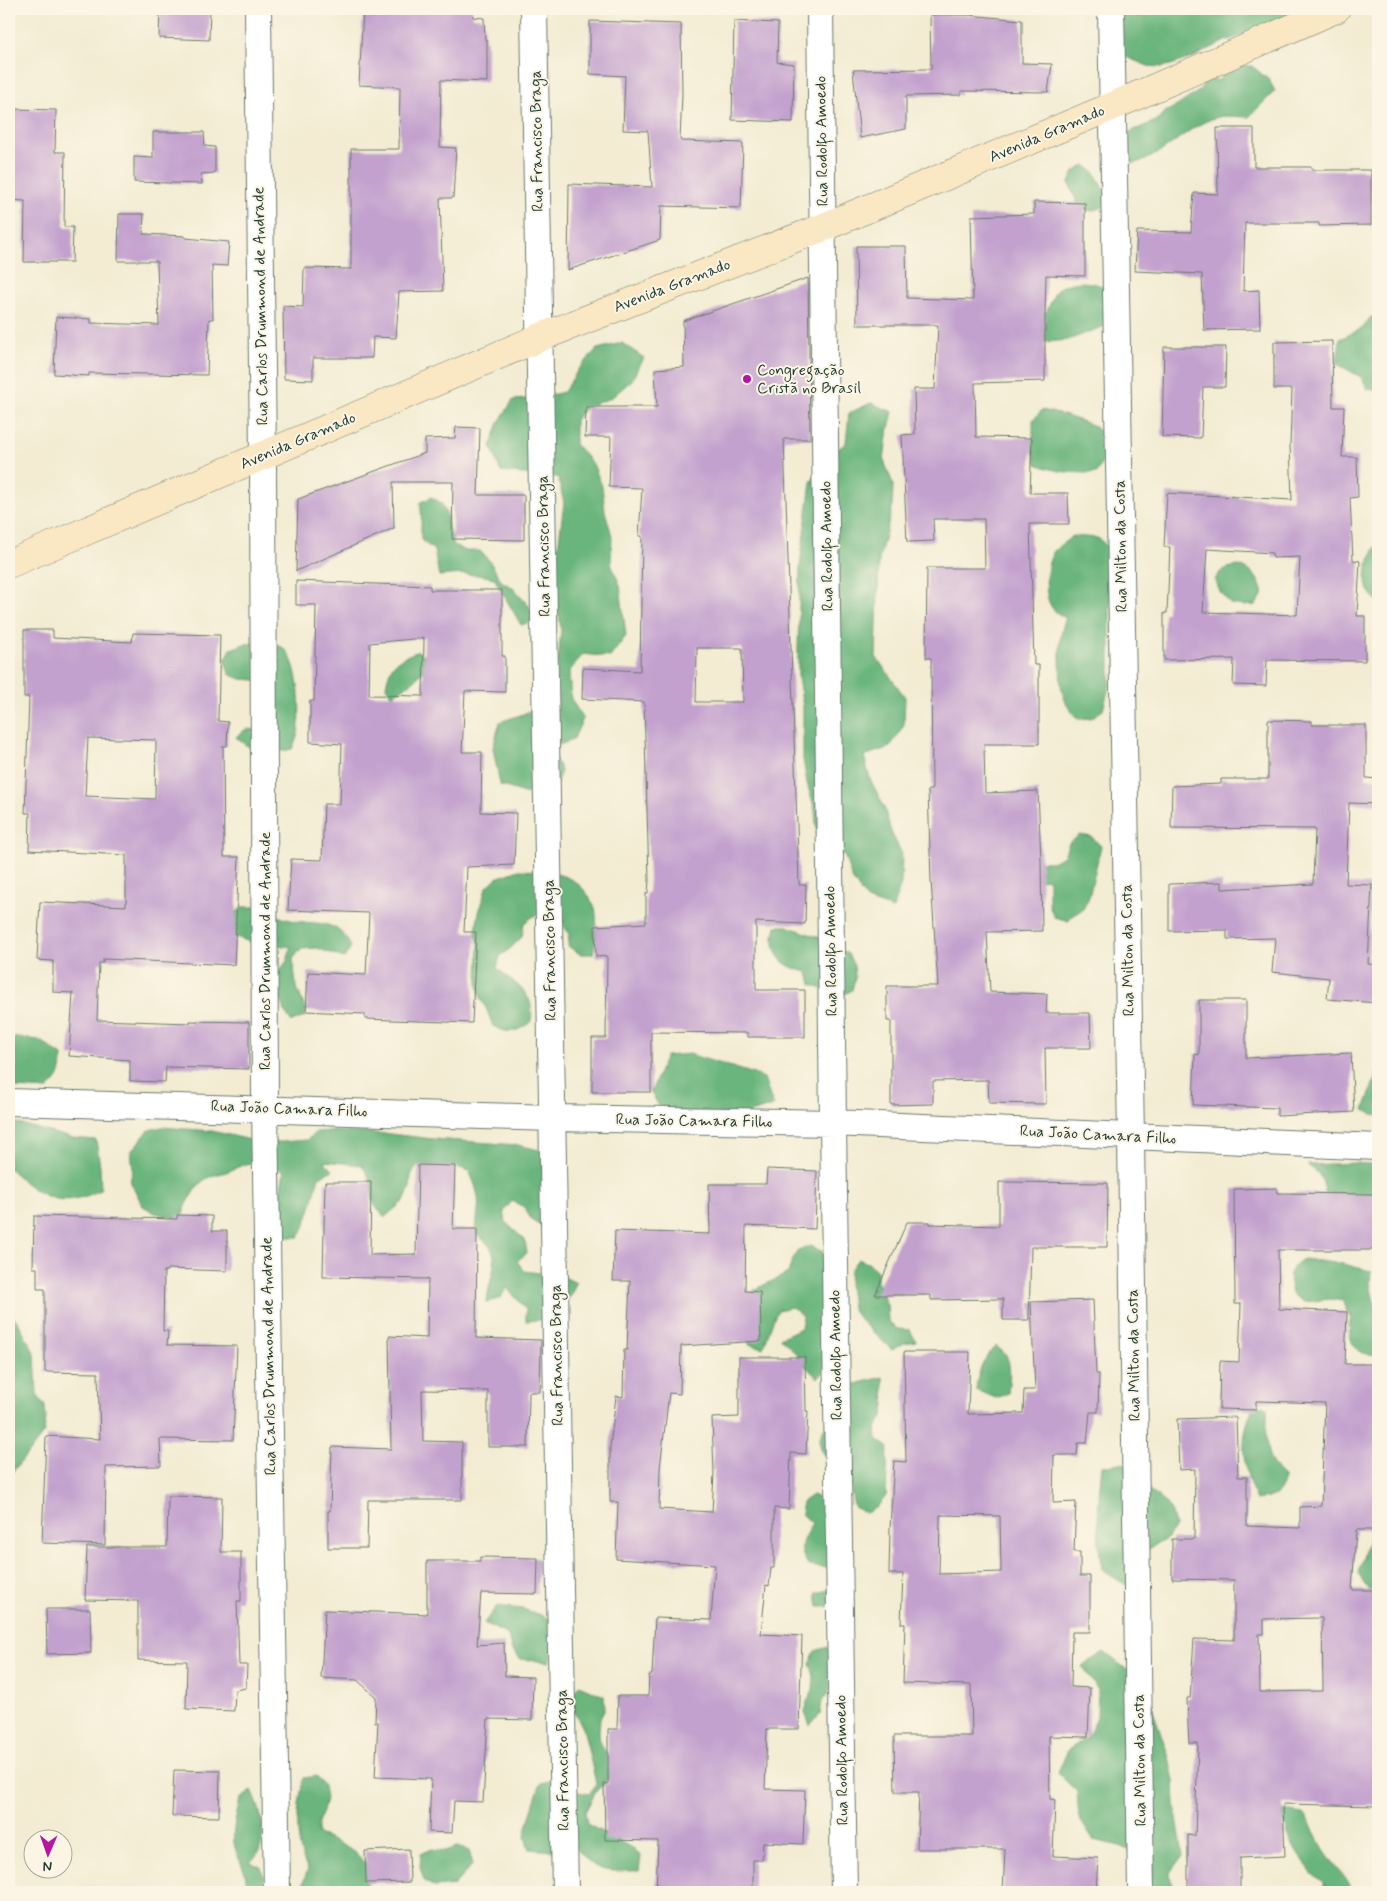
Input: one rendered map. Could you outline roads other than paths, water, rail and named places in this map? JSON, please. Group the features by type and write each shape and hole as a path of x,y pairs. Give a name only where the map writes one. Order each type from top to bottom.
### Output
{"street":[{"name":"Rua Carlos Drummond de Andrade","path":"258,9 263,456 265,1108 277,1892"},
{"name":"Rua Francisco Braga","path":"534,9 541,337 565,1892"},
{"name":"Rua Rodolfo Amoedo","path":"820,9 844,1892"},
{"name":"Rua Milton da Costa","path":"1111,9 1131,1136 1141,1892"},
{"name":"Avenida Gramado","path":"9,564 541,337 824,227 1113,106 1336,9"},
{"name":"Rua João Camara Filho","path":"9,1102 265,1108 553,1118 833,1123 1378,1147"}],"place":[{"name":"Congregação Cristã no Brasil","path":"747,379"}]}
